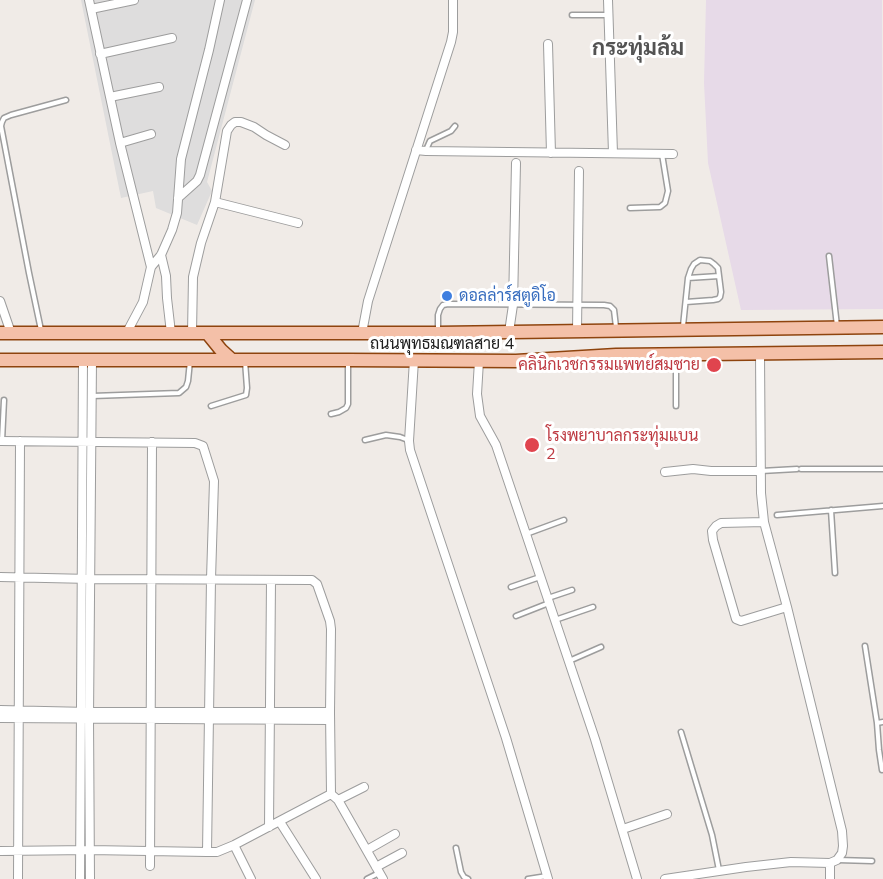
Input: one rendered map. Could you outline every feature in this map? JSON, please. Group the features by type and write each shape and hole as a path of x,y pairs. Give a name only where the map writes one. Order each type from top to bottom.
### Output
{"main road":[{"name":"ถนนพุทธมณฑลสาย 4","path":"6,333 438,333 883,327"},
{"path":"208,334 221,350 238,360"},
{"name":"ถนนพุทธมณฑลสาย 4","path":"0,360 516,361 616,355 883,352"}],"street":[{"path":"89,0 120,143 151,267 143,302 126,334"},
{"path":"92,9 134,0"},
{"path":"151,267 161,255 177,213 181,159 220,0"},
{"path":"178,198 197,181 200,175 247,0"},
{"path":"362,333 369,301 451,42 453,0"},
{"path":"608,0 614,153"},
{"path":"100,54 171,38"},
{"path":"548,44 551,153"},
{"path":"110,97 159,87"},
{"path":"192,333 193,277 201,243 215,202 227,130 235,122 240,122 285,145"},
{"path":"120,143 151,134"},
{"path":"416,150 673,154"},
{"path":"509,332 513,305 516,163"},
{"path":"577,332 579,171"},
{"path":"215,202 298,223"},
{"path":"161,255 166,276 171,333"},
{"path":"0,301 6,333"},
{"path":"759,354 760,493 764,522 842,831 842,853 834,862 830,879"},
{"path":"80,879 91,579 86,441 92,396 88,360"},
{"path":"88,360 82,579 90,879"},
{"path":"414,360 410,450 506,738 548,877 558,879"},
{"path":"479,361 477,394 480,416 496,446 526,534 595,739 637,879"},
{"path":"1,441 152,442 203,446 214,481 207,852"},
{"path":"18,879 20,441"},
{"path":"150,866 152,442"},
{"path":"665,472 693,469 760,471"},
{"path":"764,522 721,524 712,531 713,540 736,619 741,621 787,607"},
{"path":"0,577 312,580 317,584 331,629 330,716 334,797 379,873 402,853"},
{"path":"269,827 271,580"},
{"path":"0,710 20,714 330,716"},
{"path":"0,718 20,714"},
{"path":"0,851 217,852 334,797 364,787"},
{"path":"623,829 667,814"},
{"path":"280,822 316,879"},
{"path":"367,850 395,834"},
{"path":"234,845 251,879"},
{"path":"665,879 696,877 719,871 791,862 834,862"}],"lane":[{"path":"572,15 608,15"},
{"path":"42,334 28,273 1,126 4,118 11,115 66,100"},
{"path":"426,151 430,141 451,131 455,126"},
{"path":"630,208 660,207 665,203 668,191 662,153"},
{"path":"0,158 6,159"},
{"path":"829,256 837,326"},
{"path":"683,330 687,278 694,264 700,260 710,261 717,268 720,276 720,297 686,302"},
{"path":"687,278 720,276"},
{"path":"438,333 438,315 443,305 610,306 614,310 616,331"},
{"path":"676,355 676,406"},
{"path":"211,406 246,395 247,388 238,360"},
{"path":"332,414 346,408 348,404 348,360"},
{"path":"92,396 179,393 186,387 190,361"},
{"path":"1,441 4,400"},
{"path":"365,440 386,435 409,441"},
{"path":"760,471 883,469"},
{"path":"777,515 883,506"},
{"path":"831,510 835,573"},
{"path":"526,534 564,520"},
{"path":"511,587 540,577"},
{"path":"516,616 572,590"},
{"path":"555,621 592,607"},
{"path":"866,646 882,770"},
{"path":"569,661 601,647"},
{"path":"877,723 883,722"},
{"path":"681,732 712,835 719,871"},
{"path":"456,848 461,872 467,879"},
{"path":"834,862 872,861"},
{"path":"367,879 379,873"},
{"path":"528,879 548,877"}],"shaded area":[{"path":"81,0 255,0 207,182 212,191 197,225 156,208 153,191 121,198"},
{"path":"706,0 882,0 883,309 741,310 708,163 704,83"}],"place":[{"name":"ดอลล่าร์สตูดิโอ","path":"447,296"},
{"name":"คลินิกเวชกรรมแพทย์สมชาย","path":"714,365"},
{"name":"โรงพยาบาลกระทุ่มแบน 2","path":"532,445"}],"district":[{"name":"กระทุ่มล้ม","path":"638,48"}]}
